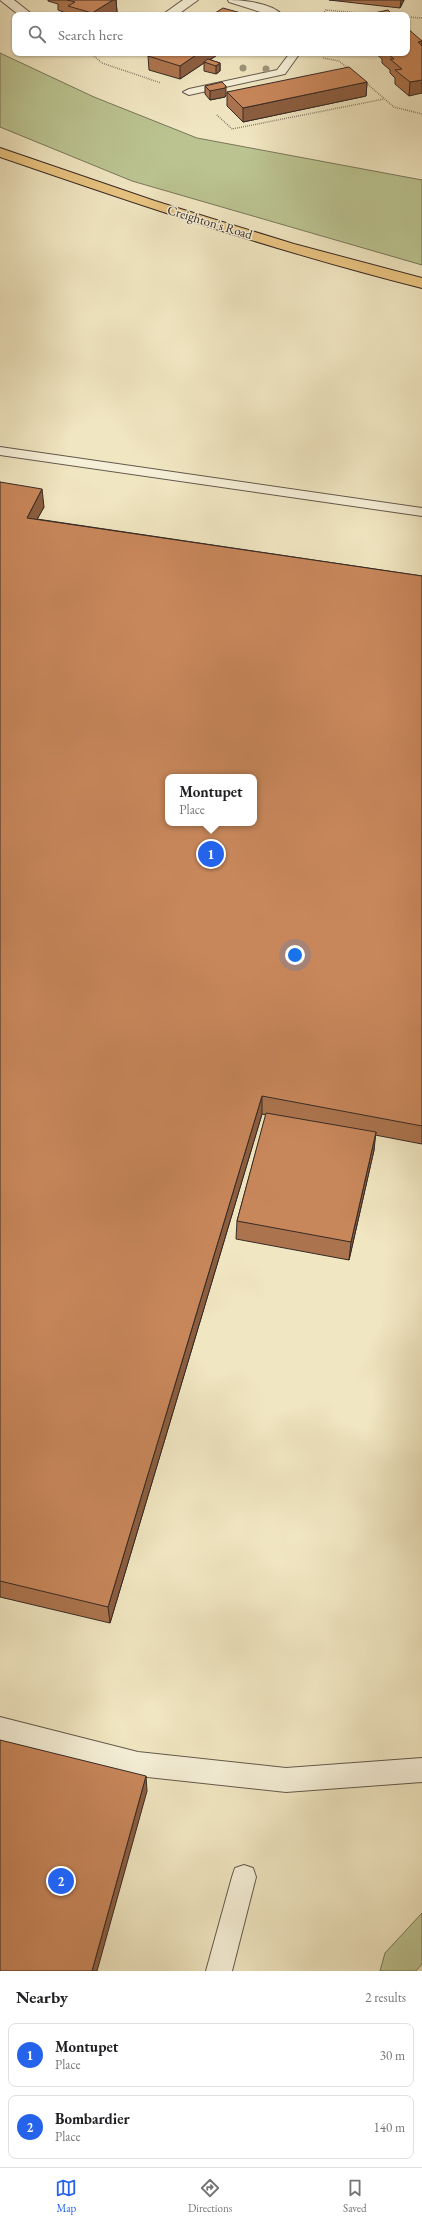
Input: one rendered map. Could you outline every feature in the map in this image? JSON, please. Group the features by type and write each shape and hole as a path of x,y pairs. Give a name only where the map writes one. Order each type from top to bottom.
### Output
{"highway":[{"name":"Creighton's Road","path":"0,152 157,206 289,247 422,283"}],"street":[{"path":"6,0 23,12"},
{"path":"173,12 192,0"}],"lane":[{"path":"233,0 274,12"},
{"path":"189,92 281,72 292,56"},
{"path":"0,450 422,512"},
{"path":"0,1729 138,1764 286,1780 422,1770"},
{"path":"219,1971 244,1877"}],"path":[{"path":"324,12 326,10 352,12"},
{"path":"410,17 422,18"},
{"path":"318,57 339,61 351,70"},
{"path":"362,80 394,107 422,114"}],"green space":[{"path":"0,53 94,97 197,138 422,180 422,265 132,181 0,127"},
{"path":"422,1913 422,1964 416,1971 380,1971 385,1953"}],"building":[{"path":"67,0 113,0 94,12 68,6 75,2"},
{"path":"223,8 237,12 217,12"},
{"path":"388,10 390,12 379,12"},
{"path":"410,31 422,41 418,42 422,46 422,80 410,82 395,70 402,69 390,59 394,59 390,56 410,56"},
{"path":"148,56 195,56 180,66"},
{"path":"208,59 220,63 216,66 204,62"},
{"path":"349,67 367,82 243,108 227,92"},
{"path":"222,82 226,86 225,88 210,91 205,86"},
{"path":"0,482 42,489 27,518 422,576 422,1126 262,1096 108,1607 0,1581"},
{"path":"266,1113 376,1132 351,1242 237,1221"},
{"path":"0,1740 146,1776 92,1971 0,1971"}],"place":[{"name":"Montupet","path":"211,854"},
{"name":"Bombardier","path":"61,1881"}]}
